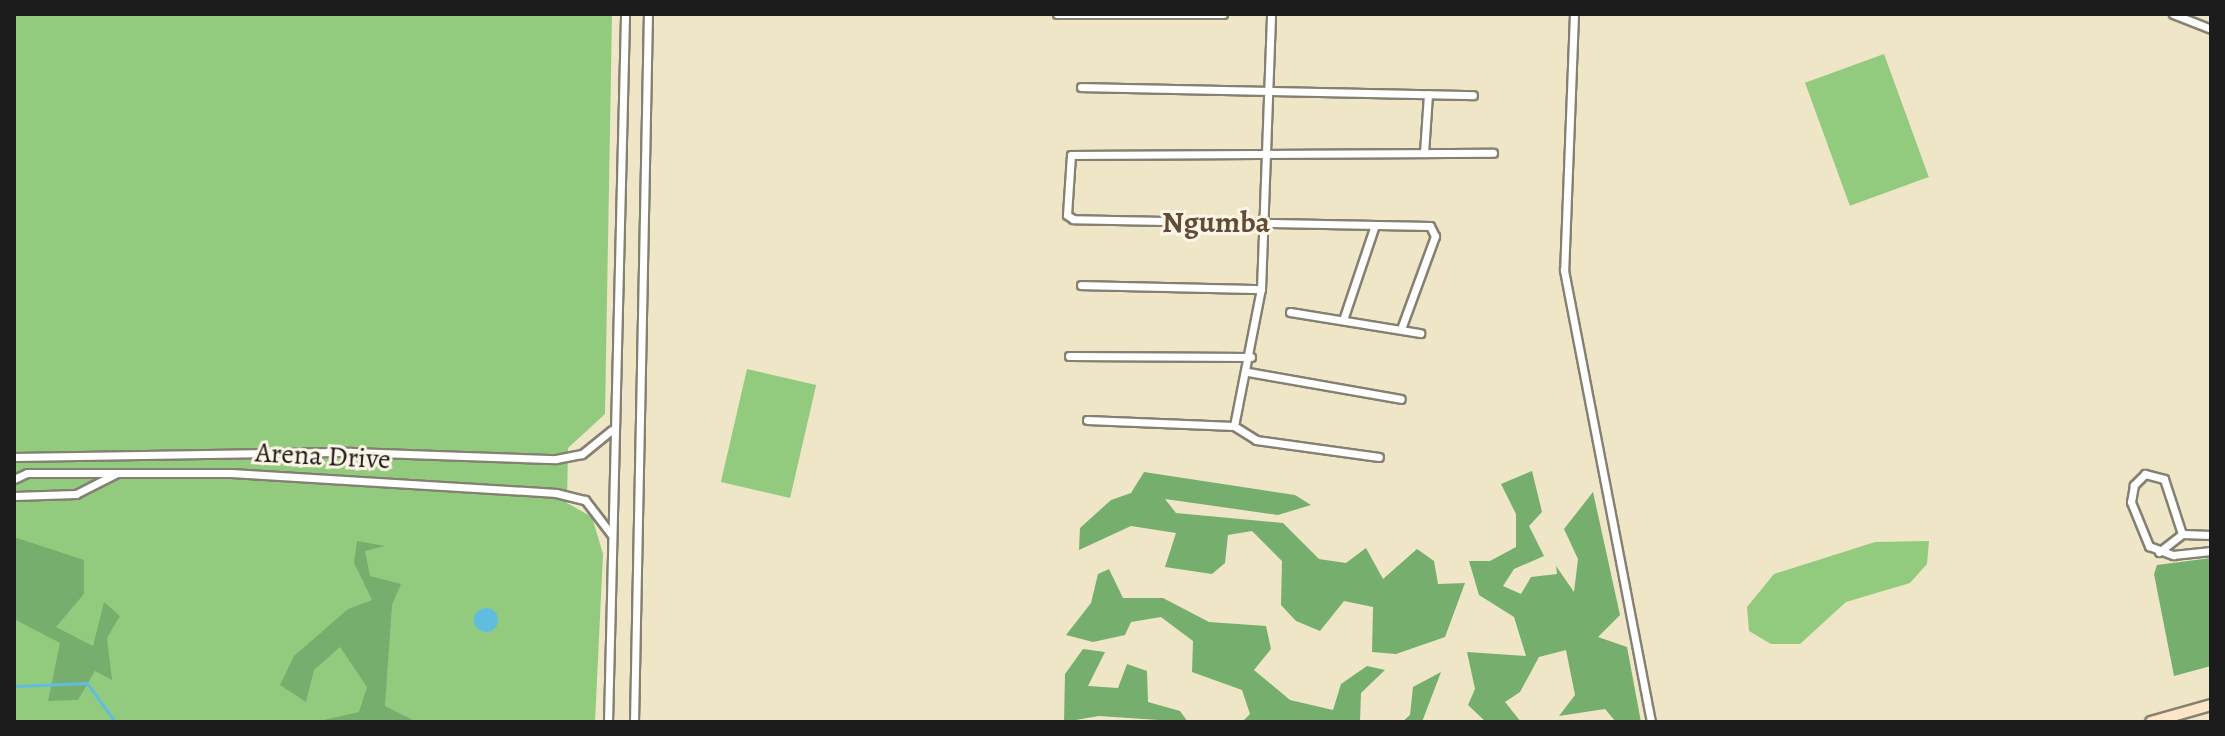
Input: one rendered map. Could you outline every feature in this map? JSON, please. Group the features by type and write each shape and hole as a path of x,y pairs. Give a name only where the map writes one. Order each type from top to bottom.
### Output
{"main road":[{"path":"2151,722 2211,705"}],"street":[{"path":"608,722 612,430 625,14"},
{"path":"634,722 648,14"},
{"path":"1057,14 1223,14"},
{"path":"1234,426 1251,357 1261,289 1266,222 1271,14"},
{"path":"1574,14 1564,270 1651,722"},
{"path":"2173,14 2211,29"},
{"path":"1081,87 1473,95"},
{"path":"1424,153 1428,94"},
{"path":"1401,329 1435,232 1375,225 1067,215 1074,153 1493,153"},
{"path":"1343,320 1375,225"},
{"path":"1081,285 1261,289"},
{"path":"1290,312 1420,333"},
{"path":"1069,356 1251,357"},
{"path":"1248,372 1401,399"},
{"path":"1087,420 1234,426 1256,440 1379,457"},
{"name":"Arena Drive","path":"14,457 351,452 556,459 582,454 612,430"},
{"path":"14,496 76,494 119,472"},
{"name":"Arena Drive","path":"14,479 119,472 556,493 585,500 612,536"},
{"path":"2182,534 2164,479 2140,477 2131,502 2138,528 2159,552 2211,551"},
{"path":"2159,552 2182,534 2211,535"}],"green space":[{"path":"14,14 612,14 605,414 568,448 567,503 592,517 603,554 595,722 14,722"},
{"path":"1884,54 1929,177 1850,206 1805,83"},
{"path":"747,369 816,385 790,498 721,482"},
{"path":"1532,471 1542,512 1529,526 1544,556 1514,569 1503,586 1521,594 1531,577 1557,574 1556,566 1574,592 1578,559 1564,529 1593,492 1620,615 1598,637 1627,647 1641,722 1616,722 1605,709 1559,716 1575,695 1566,650 1539,657 1520,692 1505,702 1521,722 1486,722 1468,705 1475,689 1467,652 1526,656 1514,617 1479,595 1469,561 1490,561 1516,547 1516,514 1501,484"},
{"path":"1144,472 1295,495 1311,505 1278,515 1165,499 1176,513 1283,523 1319,559 1346,563 1366,548 1383,579 1417,549 1434,561 1438,584 1465,583 1445,637 1396,654 1372,652 1373,607 1344,601 1320,631 1296,621 1281,605 1282,561 1252,531 1228,535 1225,563 1212,574 1165,567 1176,533 1131,526 1079,550 1080,528 1111,500 1131,493"},
{"path":"14,537 84,560 84,594 56,627 93,646 104,602 120,616 107,638 112,680 95,671 78,700 48,701 60,643 14,619"},
{"path":"357,541 385,546 365,551 370,576 401,584 392,605 385,706 417,722 315,722 359,712 367,687 340,647 314,670 306,702 280,685 294,656 348,609 372,600 354,563"},
{"path":"1929,541 1927,564 1910,583 1846,602 1800,644 1771,644 1749,631 1747,607 1774,574 1875,542"},
{"path":"2211,558 2211,666 2174,676 2154,574 2157,565"},
{"path":"1109,569 1123,598 1163,598 1209,622 1266,626 1271,649 1254,670 1290,700 1333,710 1341,684 1367,666 1385,670 1361,693 1360,722 1242,722 1250,714 1242,690 1192,672 1193,641 1161,617 1131,622 1125,635 1093,642 1066,635 1091,603 1098,574"},
{"path":"1083,649 1105,652 1088,686 1118,688 1127,664 1147,671 1148,702 1180,711 1188,722 1099,716 1064,722 1065,674"},
{"path":"1441,672 1422,722 1402,722 1410,715 1413,687"}],"water":[{"path":"486,608 494,612 498,620 494,628 486,632 478,628 474,620 478,612"}],"waterway":[{"path":"14,686 87,683 115,722"}],"district":[{"name":"Ngumba","path":"1216,222"}]}
